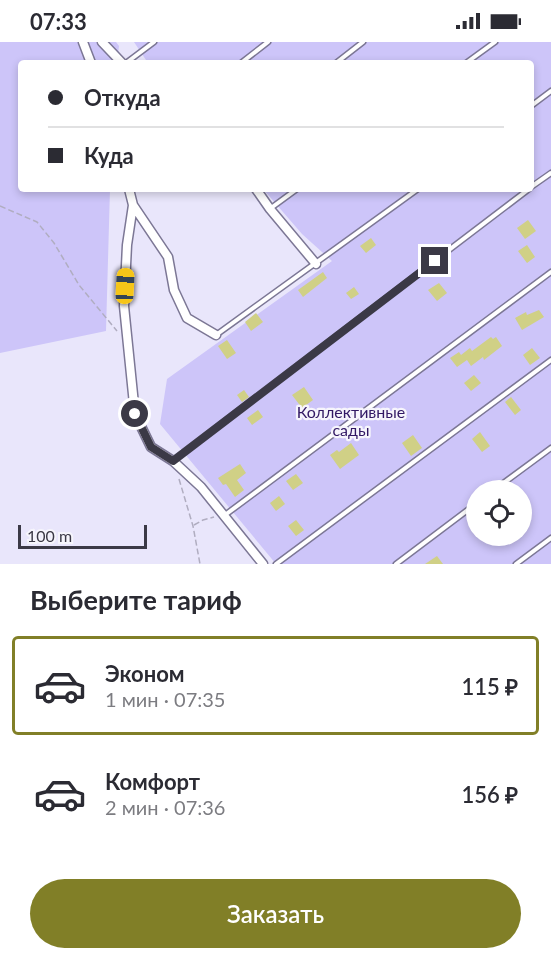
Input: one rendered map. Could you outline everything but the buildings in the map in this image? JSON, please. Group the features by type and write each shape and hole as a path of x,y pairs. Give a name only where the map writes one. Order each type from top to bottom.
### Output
{"street":[{"path":"83,42 90,60"},
{"path":"102,42 121,60"},
{"path":"130,192 132,205 127,245 124,306 135,414 151,447 173,461 201,487 263,564"},
{"path":"258,192 316,264"},
{"path":"132,205 168,257 174,290 187,318 216,336"}],"lane":[{"path":"128,60 154,42"},
{"path":"245,60 268,42"},
{"path":"340,60 363,42"},
{"path":"470,60 495,42"},
{"path":"534,104 551,91"},
{"path":"534,185 551,173"},
{"path":"270,209 293,192"},
{"path":"216,336 414,192"},
{"path":"173,461 525,192"},
{"path":"225,515 551,272"},
{"path":"276,564 551,360"},
{"path":"508,480 551,448"},
{"path":"396,564 466,511"},
{"path":"516,564 551,538"}],"path":[{"path":"0,206 37,222 54,243 79,285 120,335"},
{"path":"173,461 193,526 200,564"},
{"path":"193,526 203,520 225,515"}],"green space":[{"path":"0,42 116,42 119,46 117,60 18,60 18,192 110,192 106,331 0,353"},
{"name":"Коллективные сады","path":"134,42 551,42 551,564 276,564 160,424 167,379 332,261 302,234 266,192 534,192 534,60 146,60"}],"route":[{"path":"135,414 151,447 173,461 435,261"}]}
